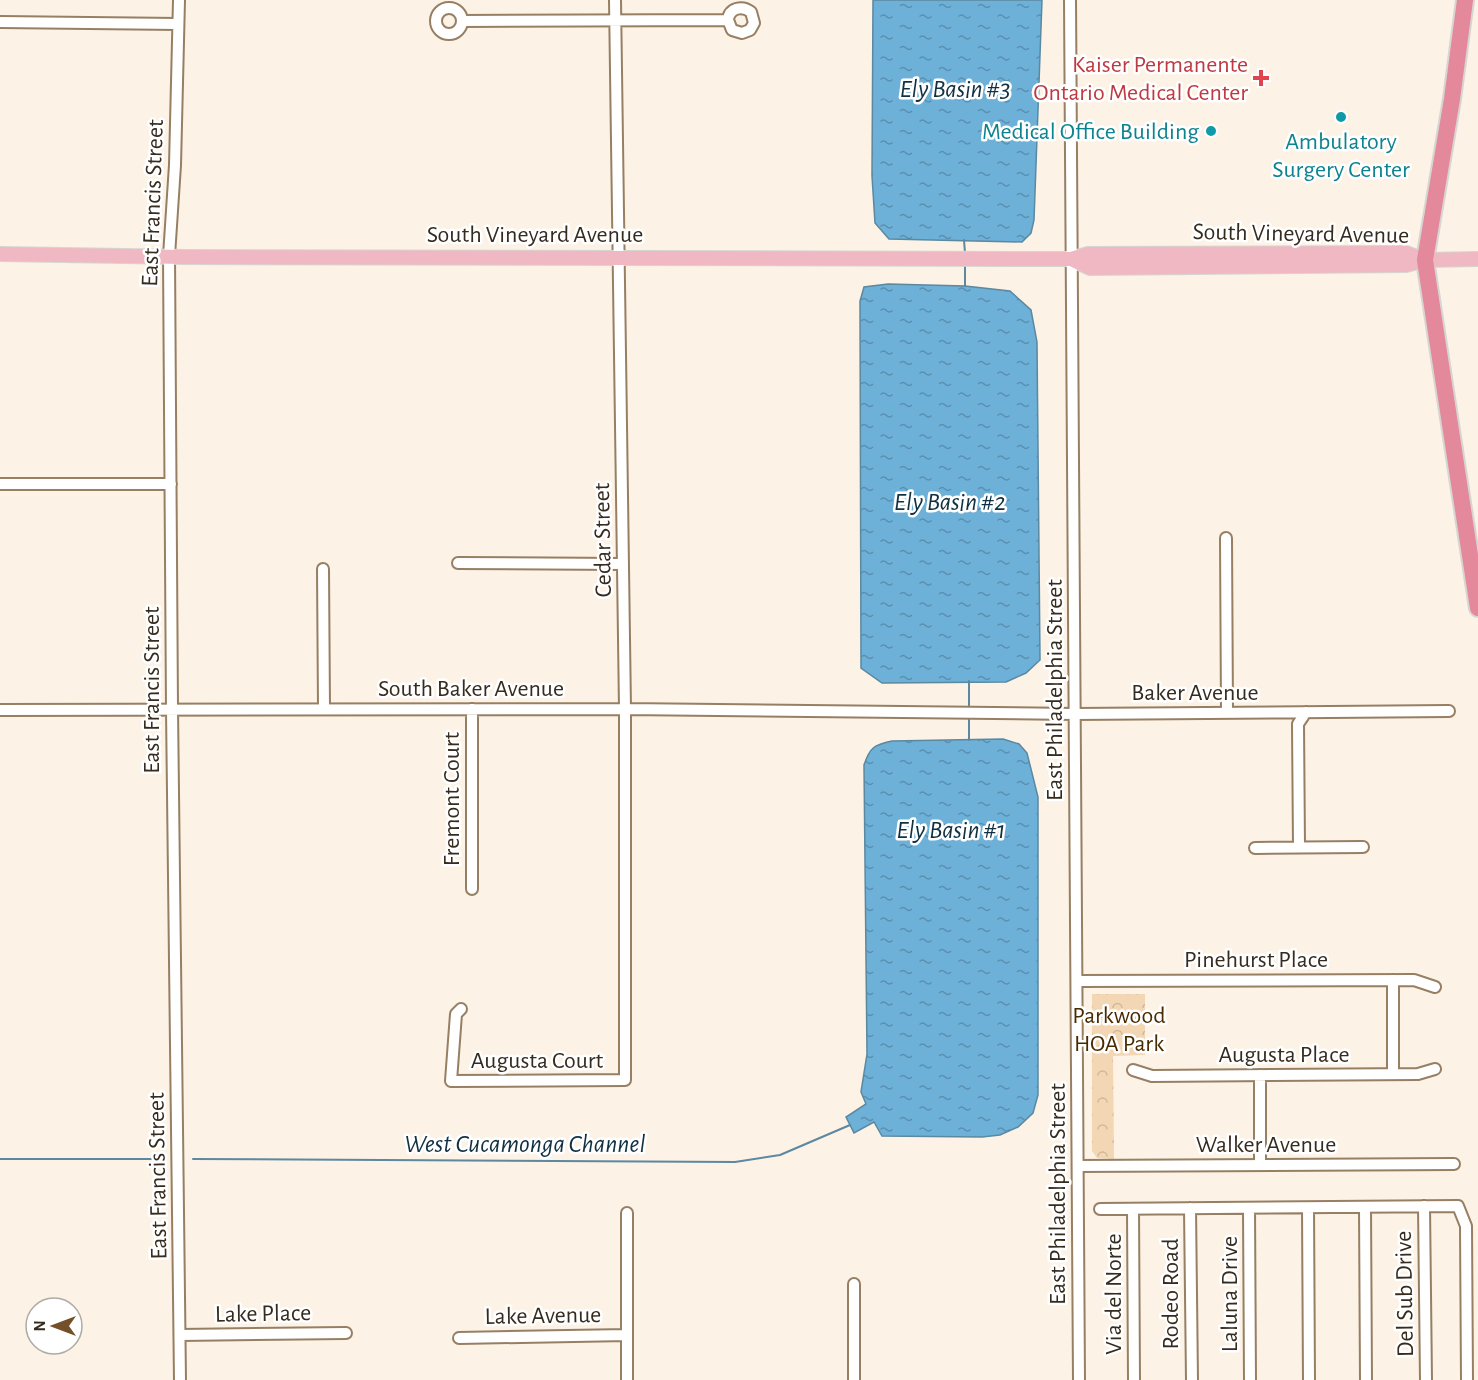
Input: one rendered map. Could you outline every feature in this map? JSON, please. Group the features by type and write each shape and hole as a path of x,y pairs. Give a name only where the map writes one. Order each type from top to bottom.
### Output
{"highway":[{"path":"1465,0 1452,99 1425,260 1478,608"}],"main road":[{"name":"South Vineyard Avenue","path":"0,254 1071,259 1090,268 1406,265 1425,260 1478,259"}],"street":[{"name":"East Francis Street","path":"179,0 175,165 169,256 180,1380"},
{"name":"Cedar Street","path":"615,0 625,709 625,1080"},
{"name":"East Philadelphia Street","path":"1070,0 1079,1380"},
{"path":"462,21 728,20"},
{"path":"0,22 178,24"},
{"path":"0,484 171,484"},
{"path":"1226,538 1227,713"},
{"path":"458,563 623,564"},
{"path":"323,569 324,709"},
{"name":"Fremont Court","path":"471,889 472,709"},
{"name":"South Baker Avenue","path":"0,710 625,709 941,714"},
{"name":"Baker Avenue","path":"941,714 1449,711"},
{"path":"1299,847 1298,724 1306,712"},
{"path":"1255,848 1363,847"},
{"path":"1393,980 1394,1074"},
{"name":"Pinehurst Place","path":"1077,981 1414,980 1434,987"},
{"name":"Augusta Court","path":"461,1009 456,1014 451,1081 625,1080"},
{"name":"Augusta Place","path":"1133,1070 1152,1076 1418,1074 1435,1069"},
{"path":"1260,1075 1260,1165"},
{"name":"Walker Avenue","path":"1078,1166 1454,1164"},
{"name":"Del Sub Drive","path":"1424,1206 1426,1380"},
{"path":"1100,1209 1458,1206 1466,1226 1467,1380"},
{"path":"1365,1207 1366,1380"},
{"name":"Rodeo Road","path":"1190,1208 1192,1380"},
{"name":"Laluna Drive","path":"1249,1208 1250,1380"},
{"path":"1308,1208 1309,1380"},
{"name":"Via del Norte","path":"1133,1209 1134,1380"},
{"path":"627,1212 627,1380"},
{"path":"854,1284 854,1380"},
{"name":"Lake Place","path":"180,1335 346,1333"},
{"name":"Lake Avenue","path":"459,1338 627,1335"}],"green space":[{"name":"Parkwood HOA Park","path":"1092,994 1145,994 1145,1055 1113,1056 1114,1159 1097,1158 1092,1151"}],"water":[{"name":"Ely Basin #3","path":"873,0 1042,0 1034,220 1031,233 1022,242 889,239 875,223 872,176"},
{"name":"Ely Basin #2","path":"888,284 965,286 1010,291 1031,310 1037,342 1040,660 1026,673 1006,682 882,683 861,668 860,301 864,287"},
{"name":"Ely Basin #1","path":"1003,739 1019,744 1027,753 1038,797 1038,1095 1033,1113 1018,1127 1000,1135 982,1137 882,1136 874,1122 854,1133 846,1117 866,1104 861,1092 867,1054 864,765 866,759 874,748 892,741"}],"waterway":[{"path":"964,240 965,253"},
{"path":"965,265 965,286"},
{"path":"969,681 969,710"},
{"path":"969,716 969,740"},
{"name":"West Cucamonga Channel","path":"193,1159 735,1162 780,1155 850,1125"},
{"name":"West Cucamonga Channel","path":"0,1159 161,1159"}],"place":[{"name":"Kaiser Permanente Ontario Medical Center","path":"1261,78"},
{"name":"Ambulatory Surgery Center","path":"1341,117"},
{"name":"Medical Office Building","path":"1211,131"}]}
